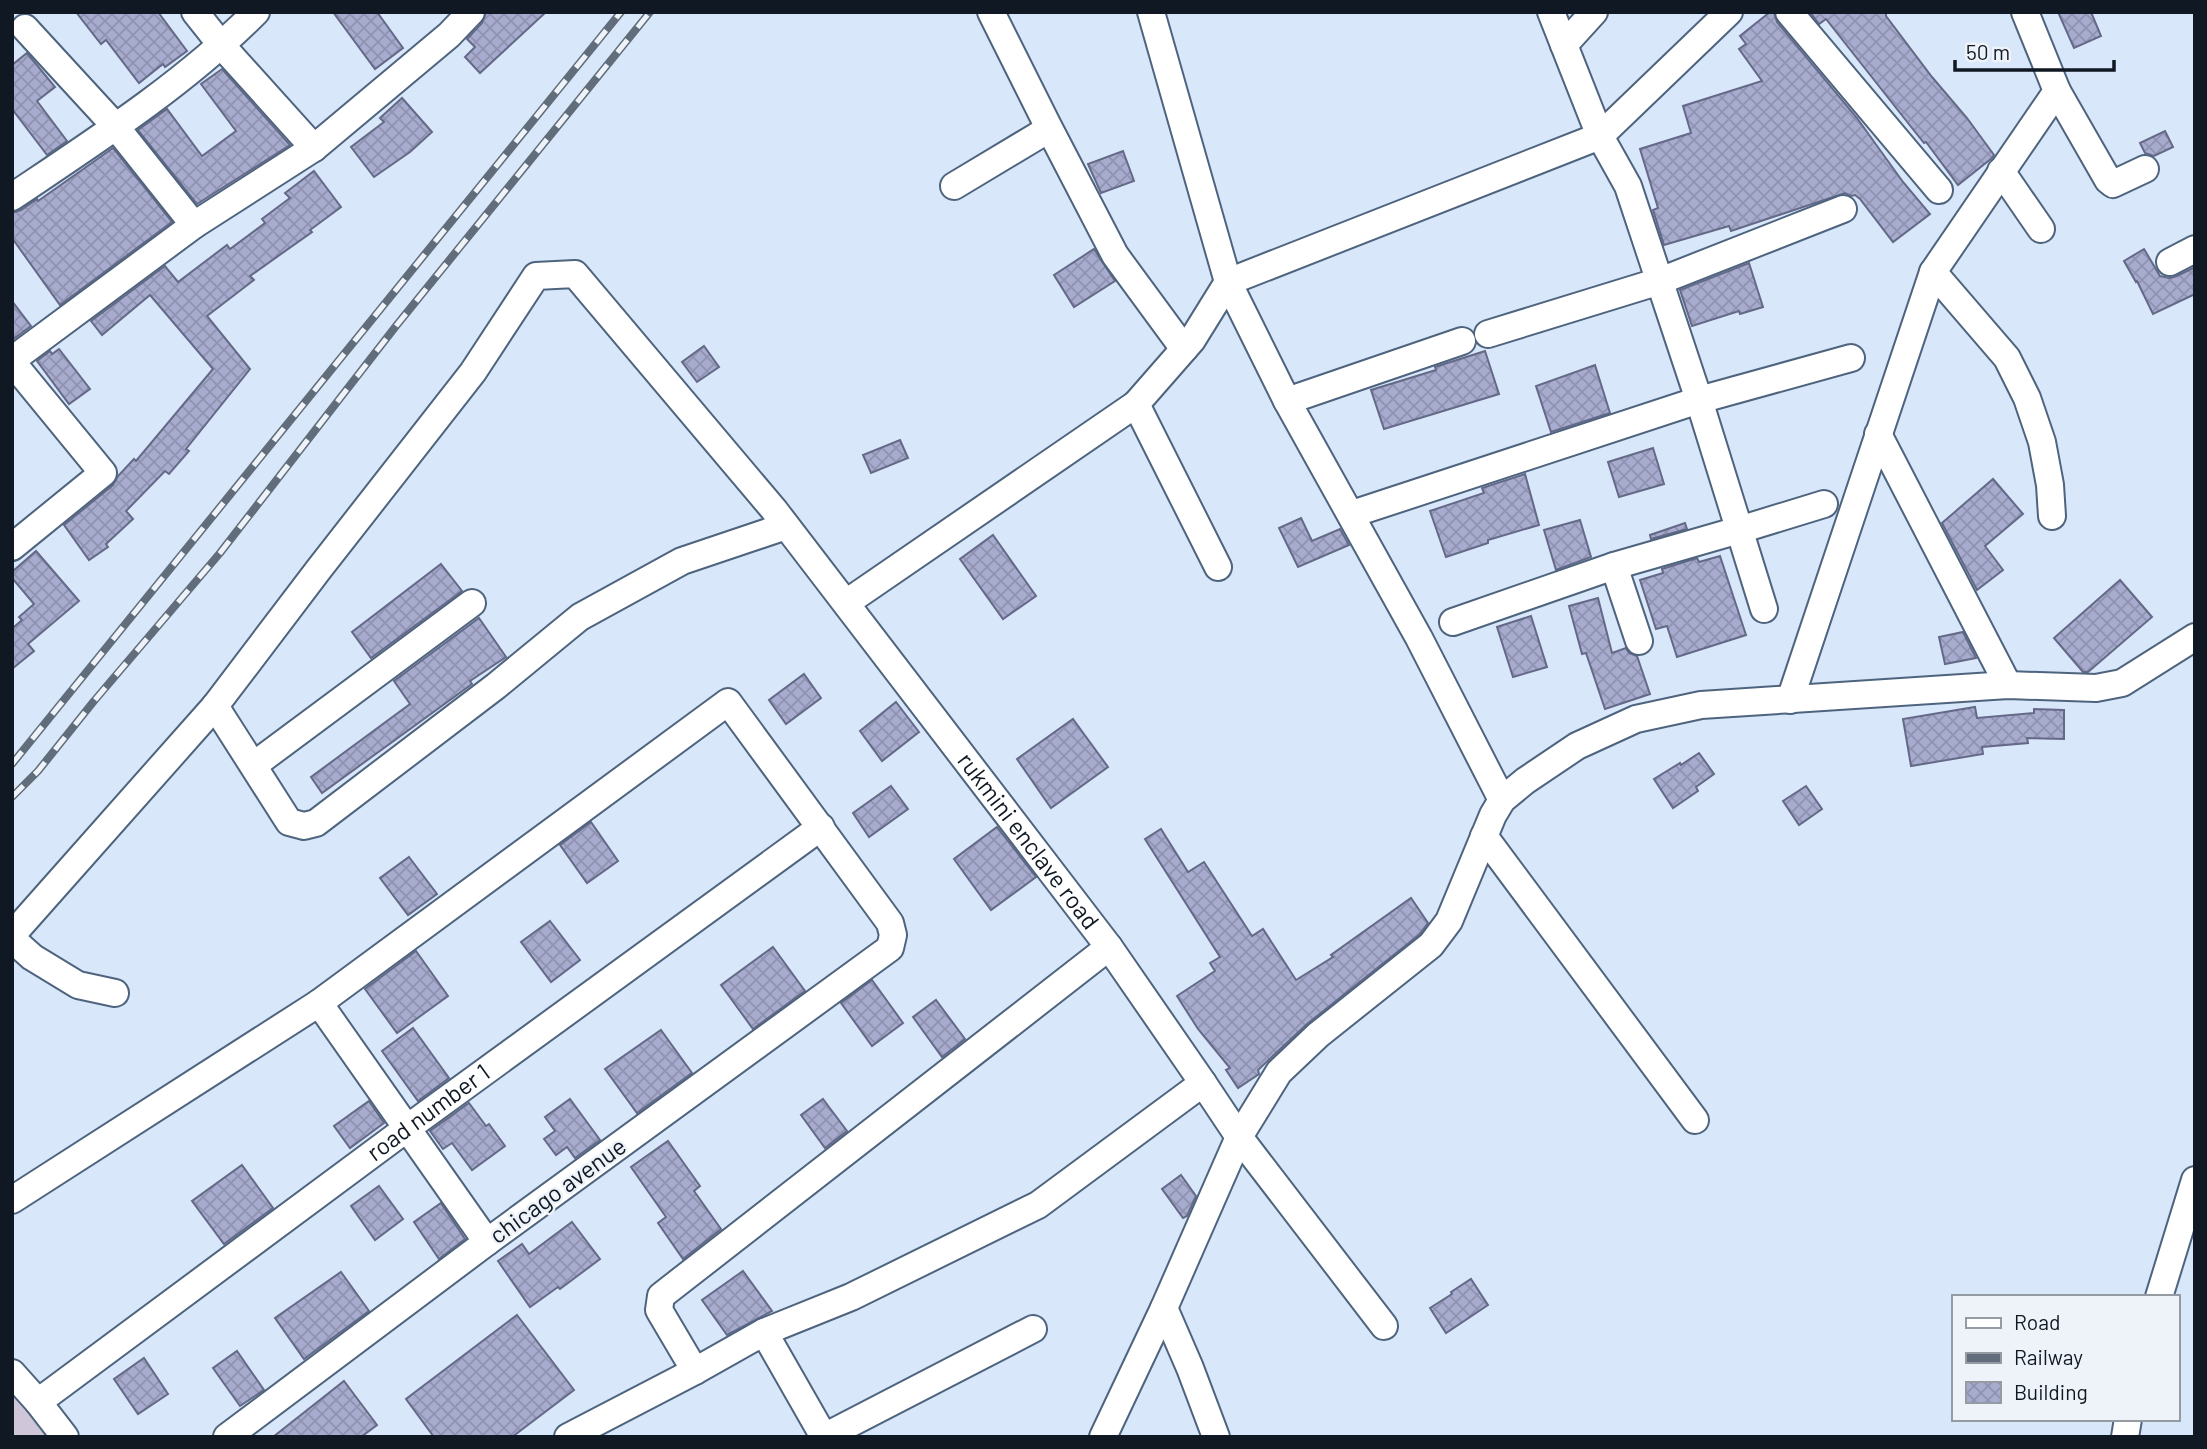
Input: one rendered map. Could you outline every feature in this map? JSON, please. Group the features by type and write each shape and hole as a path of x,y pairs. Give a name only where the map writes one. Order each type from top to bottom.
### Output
{"street":[{"path":"195,12 314,148"},
{"path":"12,197 116,127 222,46 256,12"},
{"path":"12,547 103,473 12,361 194,225 314,148 449,35 471,12"},
{"path":"991,12 1115,254 1184,349"},
{"path":"1151,12 1228,282 1287,401 1419,638 1502,800"},
{"path":"1551,12 1600,136 1628,186 1764,609"},
{"path":"1564,46 1594,12"},
{"path":"846,603 1136,404 1184,349 1228,282 1600,136 1729,12"},
{"path":"1789,12 1939,190"},
{"path":"2025,12 2057,91 2108,180 2113,184 2144,169"},
{"path":"27,27 116,127 194,225"},
{"path":"1790,700 1933,272 2057,91"},
{"path":"954,186 1049,129"},
{"path":"2001,171 2041,229"},
{"path":"1488,334 1660,281 1843,208"},
{"path":"2170,262 2195,249"},
{"path":"1933,272 2007,358 2027,398 2042,442 2050,485 2052,516"},
{"name":"rukmini enclave road","path":"215,706 474,372 536,276 575,274 786,526 846,603 1109,947 1239,1137 1384,1326"},
{"path":"1287,401 1462,341"},
{"path":"1352,514 1699,400 1852,358"},
{"path":"1136,404 1218,567"},
{"path":"1878,434 2008,685"},
{"path":"1453,622 1614,566 1824,504"},
{"path":"115,993 78,985 32,957 12,937 215,706 289,822 304,826 316,823 496,686 580,617 682,561 786,526"},
{"path":"1614,566 1639,641"},
{"path":"254,765 472,603"},
{"path":"1103,1437 1164,1308 1239,1137 1279,1072 1318,1035 1431,945 1449,921 1493,815 1502,800 1525,781 1577,746 1636,719 1701,705 2008,685 2096,688 2122,683 2195,637"},
{"path":"12,1200 319,1003 728,702 821,827"},
{"name":"chicago avenue","path":"228,1437 488,1242 890,948 893,935 890,923 821,827"},
{"name":"road number 1","path":"38,1402 406,1129 821,827"},
{"path":"1484,836 1695,1119"},
{"path":"695,1371 659,1310 661,1296 1109,947"},
{"path":"319,1003 488,1242"},
{"path":"568,1437 764,1332 851,1297 1038,1205 1203,1083"},
{"path":"2160,1295 2195,1180"},
{"path":"1164,1308 1216,1437"},
{"path":"764,1332 824,1437 1033,1329"},
{"path":"12,1373 65,1437"}],"shaded area":[{"path":"12,1388 48,1437 12,1437"}],"building":[{"path":"76,12 158,12 187,51 165,67 163,64 139,83 106,40 101,44"},
{"path":"333,12 377,12 403,48 375,69"},
{"path":"486,12 546,12 480,73 465,57 475,47 467,39 482,23"},
{"path":"1770,12 1774,12 1777,22 1857,118 1903,182 1930,214 1893,242 1860,199 1845,193 1731,231 1729,226 1664,245 1653,210 1658,208 1640,149 1691,133 1683,106 1762,81 1739,49 1746,44 1740,36"},
{"path":"1810,12 1886,12 1886,16 1932,77 1994,155 1992,158 1958,185 1826,19 1819,24"},
{"path":"2058,12 2091,12 2101,36 2074,48"},
{"path":"27,53 55,87 37,101 67,141 47,155 12,109 12,65"},
{"path":"222,69 290,145 197,204 138,130 167,109 202,156 236,131 201,84"},
{"path":"402,98 432,132 410,152 374,177 351,147 384,122 380,118"},
{"path":"2165,131 2173,147 2154,156 2145,153 2140,143"},
{"path":"113,148 172,222 60,305 12,238 12,213 37,199 38,201"},
{"path":"1123,151 1134,181 1101,193 1088,164"},
{"path":"314,171 341,207 310,230 312,232 250,276 254,280 207,316 250,369 169,474 165,471 126,511 133,519 106,544 108,547 89,560 64,525 113,485 134,459 136,461 213,369 150,295 102,335 91,321 165,266 178,282 227,245 230,249 265,223 262,219 290,198 285,193"},
{"path":"1094,249 1115,281 1074,307 1054,275"},
{"path":"2144,249 2160,276 2170,278 2195,267 2195,294 2153,314 2124,261"},
{"path":"1749,263 1763,307 1740,314 1739,311 1692,326 1680,290"},
{"path":"12,301 31,326 12,340"},
{"path":"704,346 719,367 697,382 682,362"},
{"path":"59,349 90,389 69,404 37,361 50,351 52,354"},
{"path":"1485,351 1499,394 1384,429 1371,390 1436,370 1435,367"},
{"path":"1595,365 1610,413 1551,432 1536,386"},
{"path":"900,440 908,458 871,473 863,455"},
{"path":"1653,448 1664,484 1619,497 1608,462"},
{"path":"1525,474 1539,525 1488,540 1488,543 1446,557 1430,511 1484,493 1482,488"},
{"path":"1993,479 2023,514 1985,546 2003,570 1977,590 1942,523"},
{"path":"1301,518 1312,541 1340,529 1349,545 1298,567 1279,528"},
{"path":"1580,520 1591,557 1556,570 1544,530"},
{"path":"1685,523 1687,529 1651,539 1650,535"},
{"path":"993,535 1036,596 1003,619 960,559"},
{"path":"36,551 79,601 28,644 34,651 12,669 12,625 14,627 22,620 19,617 34,604 12,578 12,572"},
{"path":"1720,556 1746,635 1677,657 1667,626 1656,629 1640,580 1663,573 1662,569 1697,558 1699,562"},
{"path":"441,564 462,591 371,658 352,632"},
{"path":"2120,580 2152,617 2088,672 2083,672 2054,638"},
{"path":"1598,598 1612,653 1626,648 1629,653 1637,656 1650,694 1605,709 1586,653 1582,654 1569,606"},
{"path":"1531,616 1547,667 1513,677 1497,627"},
{"path":"479,618 506,657 322,793 311,777 410,704 394,681"},
{"path":"1963,632 1976,658 1945,664 1939,637"},
{"path":"804,674 821,698 786,724 769,700"},
{"path":"896,702 919,732 882,761 860,731"},
{"path":"1975,707 1977,718 2034,713 2034,709 2064,710 2064,739 2027,738 2028,743 1982,747 1983,754 1911,766 1903,719"},
{"path":"1073,719 1108,767 1051,808 1017,759"},
{"path":"1699,753 1714,774 1696,787 1698,791 1673,808 1654,779"},
{"path":"891,786 908,809 869,837 853,813"},
{"path":"1806,786 1822,809 1799,825 1783,801"},
{"path":"591,822 618,861 587,883 560,845"},
{"path":"997,827 1036,877 991,910 954,859"},
{"path":"1161,829 1188,872 1204,862 1252,936 1263,929 1296,980 1333,957 1331,955 1411,898 1428,923 1420,934 1307,1024 1258,1070 1259,1074 1238,1088 1226,1070 1230,1068 1198,1029 1177,996 1215,971 1210,963 1220,957 1145,839"},
{"path":"409,857 437,894 408,915 380,878"},
{"path":"550,921 580,960 551,982 521,942"},
{"path":"773,947 805,991 753,1029 721,985"},
{"path":"416,951 448,996 397,1033 365,989"},
{"path":"872,980 903,1023 872,1046 841,1003"},
{"path":"936,1000 965,1039 942,1057 913,1017"},
{"path":"413,1028 449,1078 418,1101 382,1051"},
{"path":"661,1030 692,1073 637,1113 605,1069"},
{"path":"570,1099 600,1140 575,1158 567,1147 556,1155 544,1139 555,1131 545,1117"},
{"path":"823,1099 847,1131 825,1148 801,1115"},
{"path":"369,1101 384,1123 350,1148 334,1126"},
{"path":"469,1103 505,1146 472,1170 452,1143 443,1149 430,1131"},
{"path":"668,1141 700,1186 694,1191 721,1229 683,1259 658,1223 666,1217 631,1167"},
{"path":"242,1165 273,1208 224,1244 192,1201"},
{"path":"1181,1175 1196,1196 1187,1216 1183,1218 1162,1189"},
{"path":"379,1186 403,1219 375,1240 351,1206"},
{"path":"441,1203 465,1239 439,1259 414,1222"},
{"path":"572,1222 600,1259 560,1289 558,1287 530,1307 498,1261 522,1244 529,1254"},
{"path":"743,1271 772,1311 727,1335 702,1300"},
{"path":"341,1272 369,1311 304,1359 275,1318"},
{"path":"1471,1279 1488,1305 1446,1333 1430,1308"},
{"path":"517,1315 574,1390 512,1437 434,1437 406,1399"},
{"path":"237,1351 264,1390 240,1406 213,1368"},
{"path":"144,1358 168,1394 138,1414 114,1379"},
{"path":"344,1381 377,1425 361,1437 273,1437"}],"railway":[{"path":"12,764 621,12"},
{"path":"12,797 38,771 220,553 396,326 650,12"}]}
